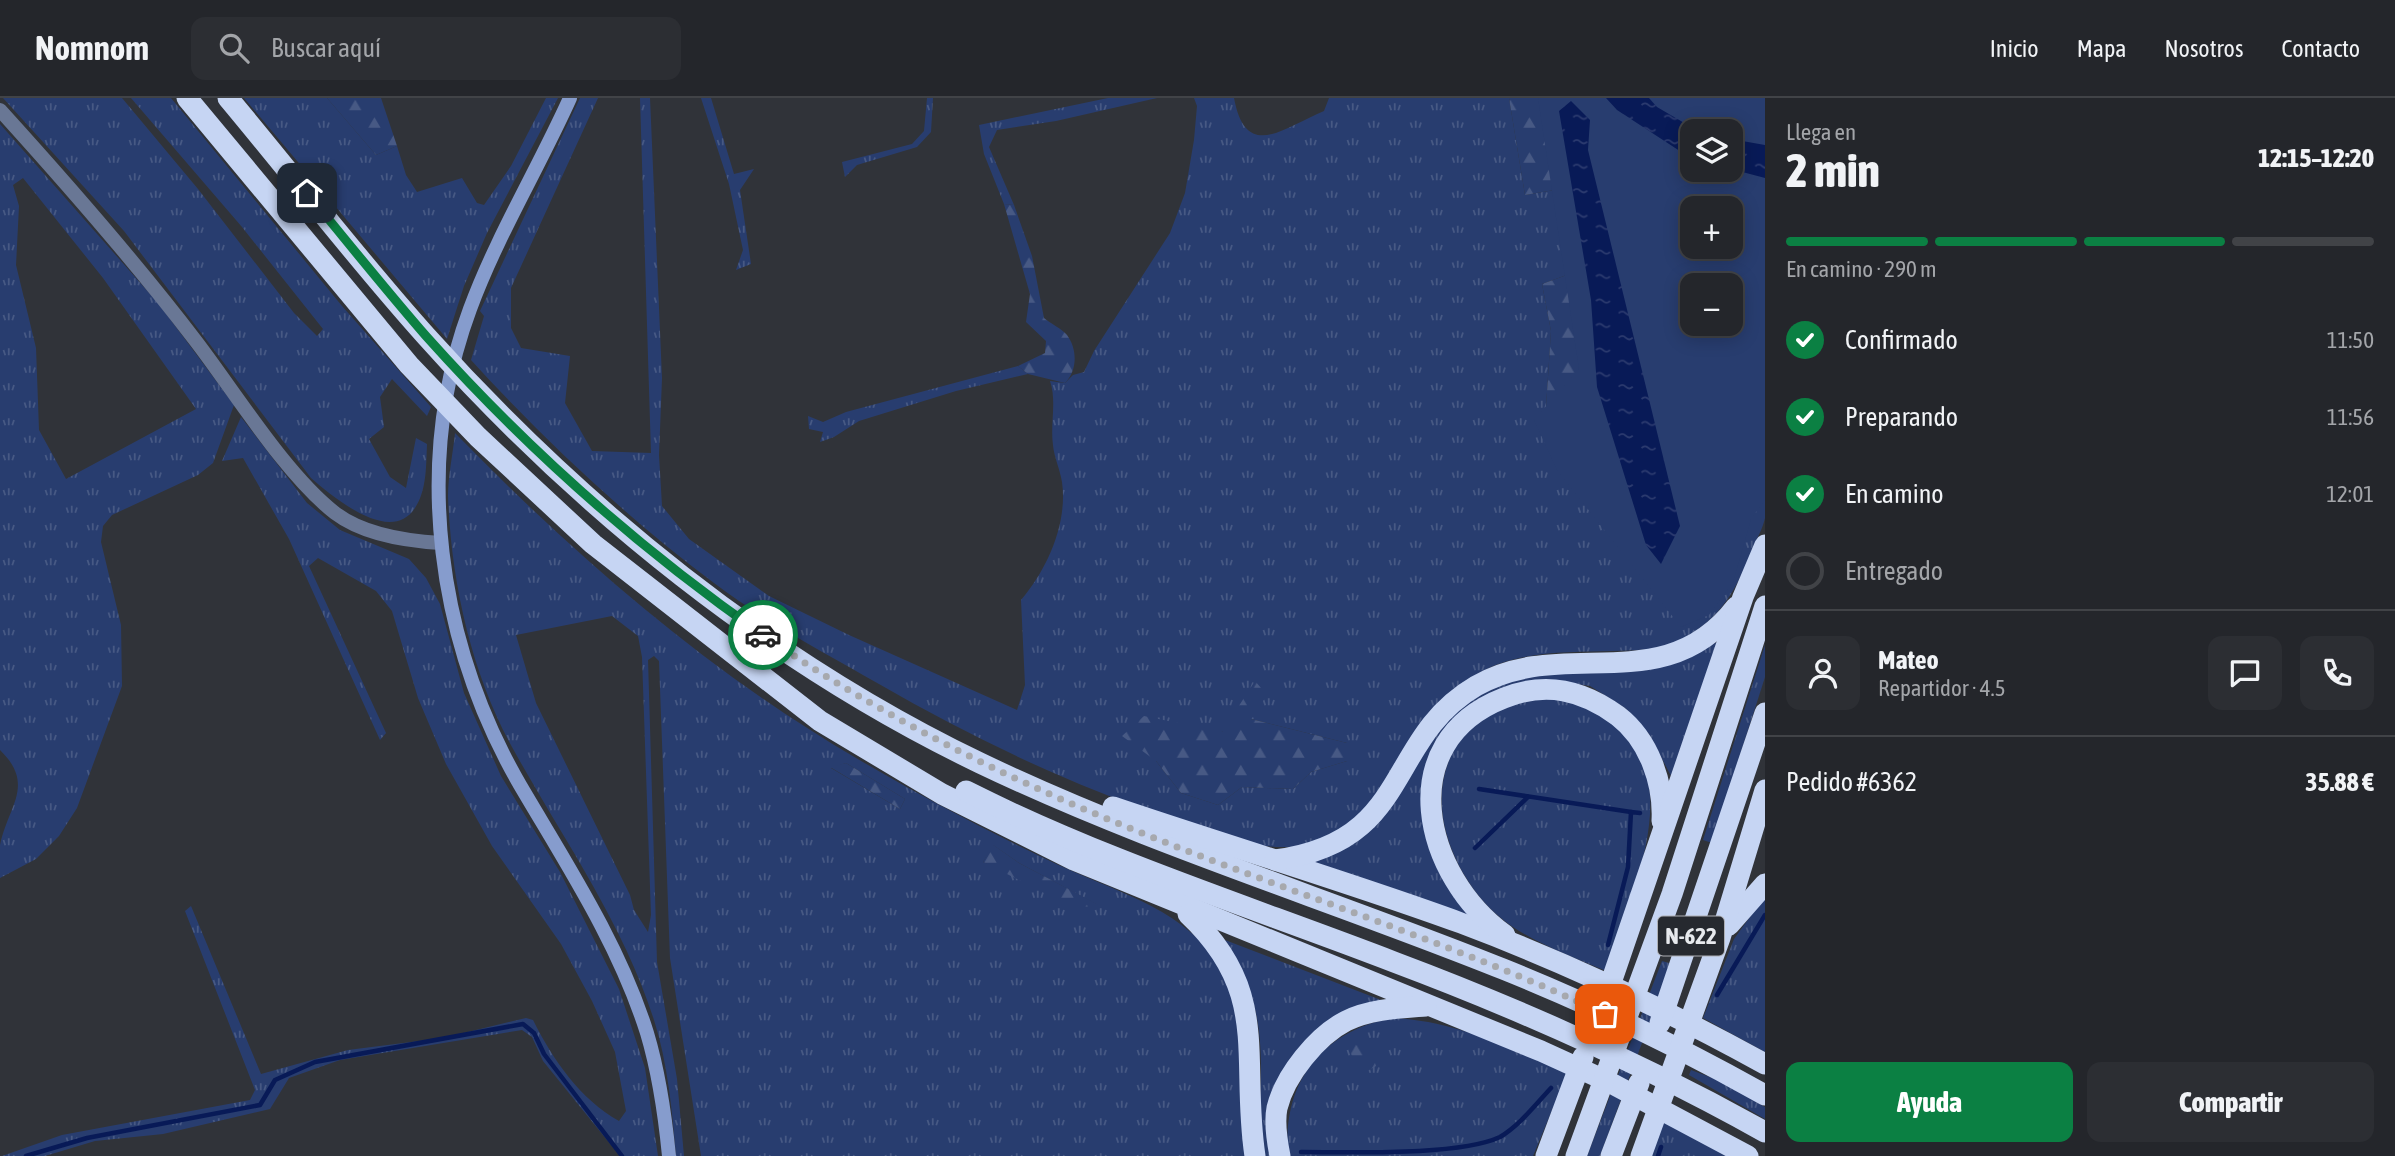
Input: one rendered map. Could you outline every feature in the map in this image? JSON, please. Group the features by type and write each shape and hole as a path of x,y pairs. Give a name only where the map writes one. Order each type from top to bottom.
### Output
{"highway":[{"path":"187,98 409,365 478,437 593,544 820,721 942,794 1074,860 1179,906 1435,1006 1541,1051 1695,1126 1748,1156"},
{"path":"228,98 426,336 541,454 658,557 723,607 869,702 981,764 1152,837 1561,993 1714,1066 1765,1095"},
{"path":"1546,1156 1635,918 1744,597 1765,545"},
{"path":"1272,861 1298,858 1336,845 1357,832 1377,813 1433,727 1459,698 1475,687 1517,669 1647,660 1675,654 1698,644 1722,625 1744,597"},
{"name":"N-622","path":"1576,1156 1672,894 1765,606"},
{"path":"735,655 876,743 1033,822 1551,1025 1705,1098 1765,1132"},
{"path":"1524,948 1498,930 1462,891 1438,850 1432,830 1432,779 1450,737 1471,716 1490,703 1538,687 1583,695 1603,705 1627,723 1643,744 1656,771 1663,811 1661,837"},
{"name":"N-622","path":"1611,1156 1654,1041 1765,713"},
{"path":"981,764 1459,923 1571,968 1765,1064"},
{"path":"1641,1156 1720,938 1765,790"},
{"path":"1720,938 1737,913 1765,884"},
{"path":"1179,906 1224,953 1243,999 1250,1028 1255,1156"},
{"path":"1280,1156 1276,1134 1277,1107 1307,1054 1326,1034 1347,1020 1367,1014 1435,1006"}],"street":[{"path":"570,98 493,255 470,310 450,385 440,460 441,543 457,639 492,731 583,891 630,986 647,1034 659,1084 669,1156"},
{"path":"0,110 142,271 287,463 336,514 374,533 413,542 441,543"}],"green space":[{"path":"3,98 122,98 198,189 294,313 317,336 323,329 242,227 131,98 171,98 342,306 431,407 427,416 392,379 380,397 384,427 369,439 390,477 406,488 416,438 427,444 424,485 415,508 404,518 391,522 377,520 347,505 311,478 124,231"},
{"path":"244,98 327,98 376,155 397,146 406,175 417,192 462,178 477,203 484,205 511,166 546,98 558,98 487,233 464,286 447,339"},
{"path":"327,98 381,98 397,146 376,155"},
{"path":"580,98 598,98 511,288 511,328 521,348 570,356 565,403 592,451 651,453 640,98 650,98 662,378 659,455 662,506 689,539 769,596 1017,710 1025,685 1021,600 1047,560 1062,514 1062,482 1053,445 1053,396 1050,381 1065,383 1073,375 1084,372 1094,351 1170,233 1185,193 1194,140 1197,106 1194,98 1234,98 1240,118 1247,129 1257,135 1268,135 1324,111 1329,98 1509,98 1525,195 1572,187 1586,268 1542,284 1551,331 1546,407 1685,182 1743,182 1743,173 1765,178 1765,518 1734,589 1717,613 1693,633 1654,648 1543,654 1510,660 1479,673 1455,691 1434,713 1382,788 1362,811 1340,830 1312,843 1294,847 1258,845 1222,836 1132,805 1058,775 914,704 754,611 649,532 528,420 471,360 484,316 480,311","holes":["1251,719 1347,743 1347,761 1311,772 1293,789 1242,787 1218,805 1181,793 1156,761"]},
{"path":"701,98 711,98 734,174 754,169 740,190 751,264 736,270 743,250 729,184"},
{"path":"927,98 933,98 931,132 917,147 857,165 845,177 842,162 912,144 924,131"},
{"path":"1108,98 1157,98 1056,121 997,130 989,147 1014,205 1004,204 984,154 979,125"},
{"path":"1509,98 1571,98 1572,187 1525,195"},
{"path":"1538,98 1765,98 1765,500 1751,519 1733,582 1709,615 1681,627 1557,470 1534,420 1579,369"},
{"path":"0,124 158,303 234,405 213,463 198,475 112,515 103,526 101,542 121,625 122,686 77,808 59,836 36,859 0,878 0,845 18,785 11,763 0,750","holes":["23,178 103,278 196,409 66,479 39,430 36,348 16,265 19,206 13,185"]},
{"path":"1004,204 1014,205 1032,256 1044,318 1065,333 1071,341 1075,360 1072,373 1065,383 1028,374 1018,366 1045,353 1046,341 1026,322 1030,294"},
{"path":"1586,268 1597,387 1546,407 1551,331 1542,284"},
{"path":"1018,366 1028,374 956,391 859,421 834,437 820,442 823,432 809,429 808,416 823,422 846,412"},
{"path":"241,417 307,503 340,530 409,559 426,578 440,604 464,693 501,776 560,872 619,989 645,1068 658,1156 620,1156 543,1061 532,1037 522,1030 340,1060 289,1078 270,1109 163,1134 95,1141 45,1156 2,1156 62,1135 250,1100 255,1090 185,911 191,906 261,1074 348,1050 443,1038 526,1018 533,1020 559,1064 592,1102 619,1121 626,1111 615,1052 592,1001 561,944 492,846 446,764 418,698 392,611 376,591 318,558 309,566 386,733 380,740 289,539 243,458 222,461"},
{"path":"455,433 595,567 747,688 880,772 951,811 1048,860 1132,896 1190,931 1206,947 1221,969 1232,993 1241,1047 1246,1156 701,1156 670,958 659,661 654,656 648,660 657,962 677,1079 684,1156 676,1156 663,1053 641,984 590,880 512,747 485,688 475,657 459,593 450,528 448,488","holes":["612,616 638,636 642,657 651,915 648,932 634,910 630,895 536,703 516,635","846,763 905,799 900,809 831,768","993,845 1019,863 1098,905 983,862"]},
{"path":"1717,642 1671,776 1649,734 1625,708 1590,686 1550,680 1490,695 1424,789 1471,918 1313,862 1342,847 1455,709 1508,677 1676,662"},
{"path":"1765,645 1765,677 1712,843 1703,840"},
{"path":"1255,681 1267,695 1251,719 1347,743 1347,761 1311,772 1293,789 1242,787 1218,805 1181,793 1156,761 1122,736 1144,716 1222,732"},
{"path":"1541,698 1576,703 1606,719 1632,742 1646,770 1650,802 1647,838 1639,874 1606,971 1520,932 1491,909 1478,895 1458,864 1446,833 1442,802 1445,772 1456,746 1476,724 1504,708"},
{"path":"846,763 905,799 900,809 830,767"},
{"path":"992,844 1019,863 1099,905 1075,908 983,862"},
{"path":"1765,896 1765,1052 1703,1018 1734,939"},
{"path":"1225,940 1381,1000 1292,1059 1272,1156 1264,1156 1262,1145 1261,1050 1257,1017 1242,971"},
{"path":"1662,961 1669,963 1668,973 1600,1156 1587,1156"},
{"path":"1393,1018 1461,1030 1568,1072 1533,1156 1288,1156 1292,1105 1311,1064 1345,1035"},
{"path":"1366,1036 1376,1066 1361,1075 1346,1043"},
{"path":"1691,1070 1718,1080 1765,1107 1765,1119 1689,1075"},
{"path":"1664,1121 1730,1156 1651,1156"}],"water":[{"path":"1606,98 1649,98 1657,107 1680,120 1680,151 1617,110"},
{"path":"1571,101 1590,120 1588,150 1680,526 1661,564 1646,545 1597,387 1591,300 1559,111"},
{"path":"1743,141 1765,145 1765,178 1743,172"}],"waterway":[{"path":"1479,789 1631,812"},
{"path":"1475,848 1528,797"},
{"path":"1608,945 1628,867 1631,812 1640,813"},
{"path":"1717,995 1765,915"},
{"path":"26,1156 87,1138 260,1105 275,1080 315,1062 523,1024 534,1033 544,1054 622,1156"},
{"path":"1301,1152 1404,1152 1482,1143 1500,1137 1514,1127 1551,1088"},
{"path":"1658,1156 1661,1147"}],"way so far":[{"path":"763,635 880,709 981,764 1152,837 1502,969 1605,1014"}],"route":[{"path":"307,193 426,336 541,454 658,557 763,635"}]}
